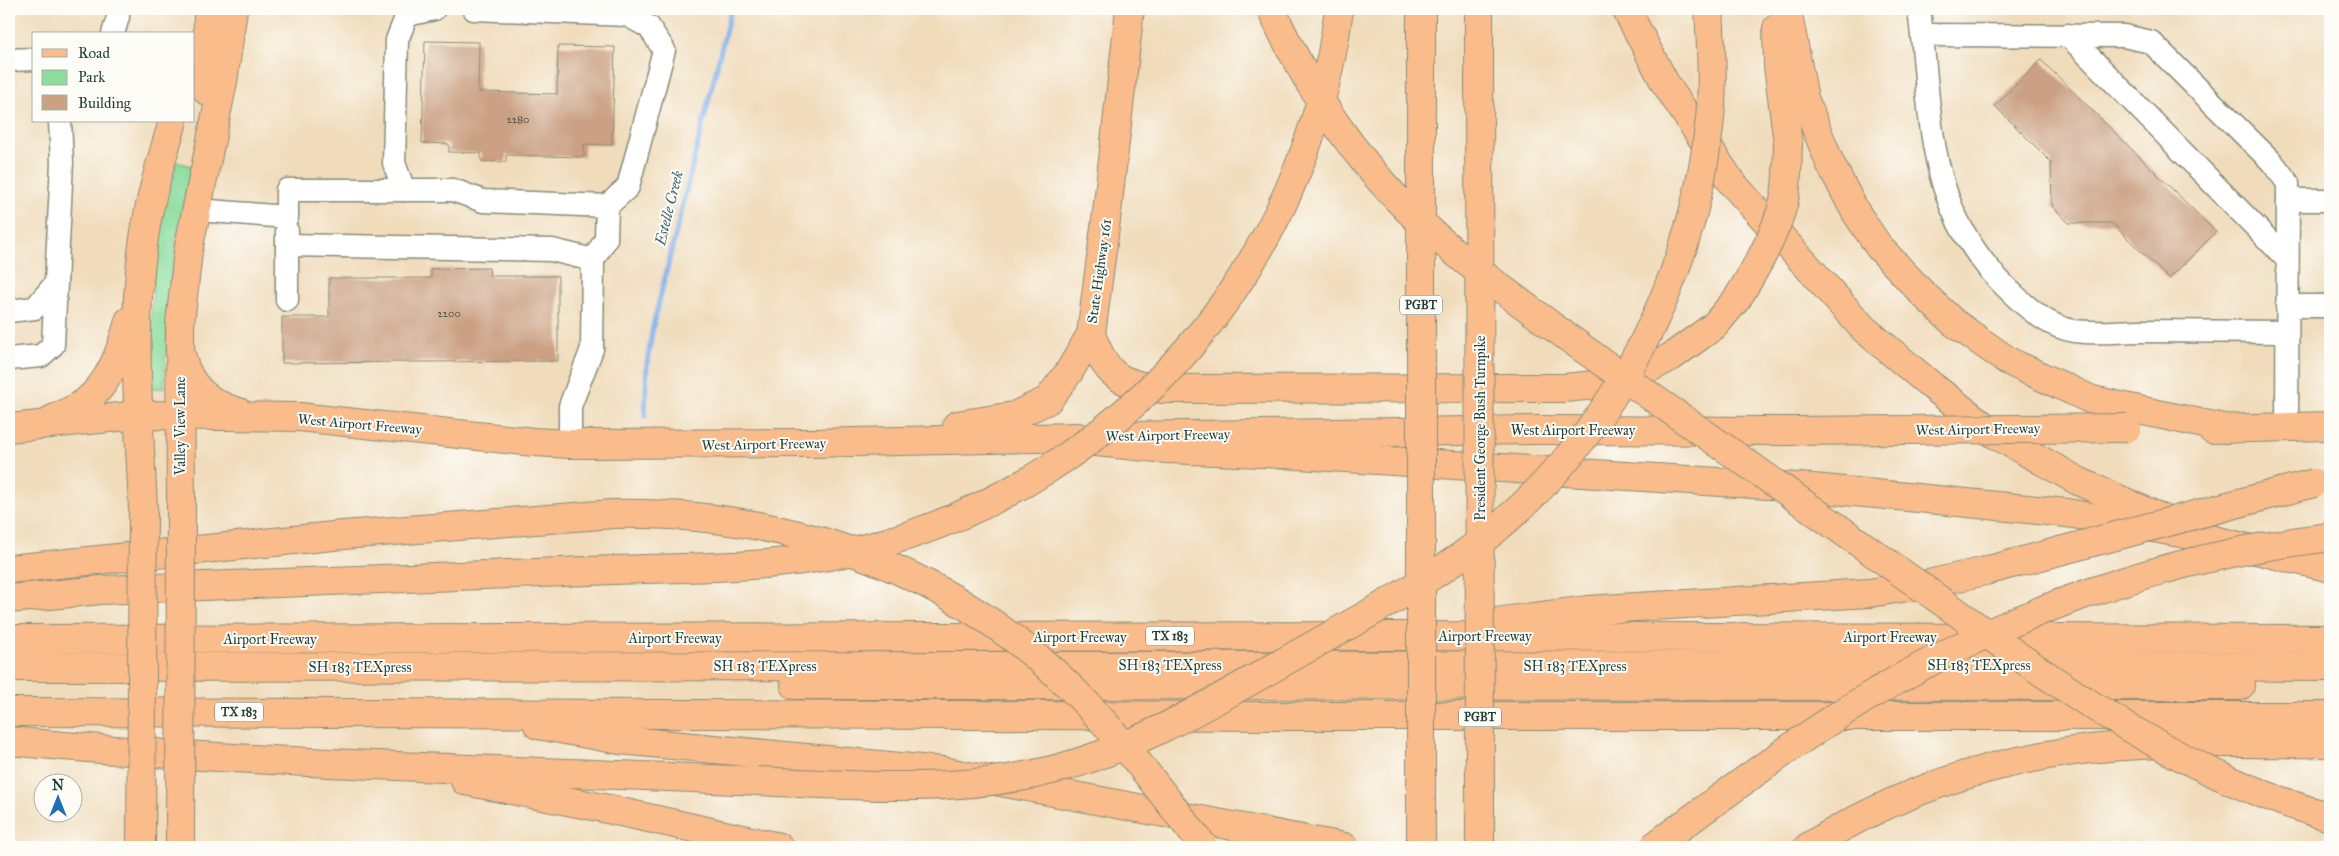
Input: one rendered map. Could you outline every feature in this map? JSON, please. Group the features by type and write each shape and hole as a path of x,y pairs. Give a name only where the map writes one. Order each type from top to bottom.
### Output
{"main road":[{"path":"189,32 190,9"},
{"path":"206,164 208,9"},
{"name":"Valley View Lane","path":"180,845 180,345 188,251 223,82 233,9"},
{"name":"State Highway 161","path":"811,443 993,420 1031,410 1048,400 1059,388 1091,334 1108,212 1130,9"},
{"path":"1271,9 1292,55 1314,92 1352,147 1407,209 1464,261 1561,333 2023,660 2120,724 2207,771 2257,792 2330,817"},
{"path":"9,599 101,590 614,570 774,563 813,559 877,546 938,526 1008,495 1063,461 1126,413 1173,366 1213,317 1253,259 1298,169 1314,124 1330,64 1339,9"},
{"name":"PGBT","path":"1420,9 1421,847"},
{"name":"President George Bush Turnpike","path":"1479,9 1480,847"},
{"path":"1626,9 1665,83 1732,183 1864,329 1932,386 1996,435 2078,481 2202,537"},
{"path":"9,741 112,750 390,767 475,768 882,786 937,786 989,782 1047,770 1131,743 1227,694 1448,565 1495,530 1537,491 1573,452 1629,369 1652,326 1672,279 1688,232 1700,180 1709,126 1711,81 1709,9"},
{"path":"1091,334 1105,365 1116,378 1136,386 1162,389 1564,388 1595,385 1640,373 1671,357 1714,326 1737,299 1759,263 1775,229 1784,200 1788,143 1778,66 1777,9"},
{"path":"1787,9 1804,98 1830,163 1855,211 1879,247 1920,292 1953,322 2008,361 2092,400 2228,429"},
{"path":"141,847 143,509 136,343 138,289 144,234 153,188 173,122"},
{"path":"22,427 54,419 84,403 98,389 112,369 122,349 138,289"},
{"path":"180,345 187,374 204,396 231,410 265,417"},
{"name":"West Airport Freeway","path":"22,427 139,415 330,419 534,442 570,444 811,443 1167,434 1538,430 2228,429 2330,426"},
{"path":"1054,438 1168,449 1283,454 1822,489 2067,513 2202,537 2330,568"},
{"path":"1389,636 1587,610 1869,593 1928,584 1985,571 2322,481"},
{"path":"9,569 343,535 613,514 707,517 760,525 813,538 874,559 928,584 1016,639 1055,672 1100,718 1204,847"},
{"path":"1653,847 1814,731 1921,666 2032,613 2094,589 2159,569 2228,554 2330,537"},
{"name":"Airport Freeway","path":"9,639 1389,636 2330,639"},
{"name":"SH 183 TEXpress","path":"9,667 1860,665 2330,667"},
{"name":"SH 183 TEXpress","path":"9,683 2330,686"},
{"name":"TX 183","path":"9,712 1285,716 2330,716"},
{"path":"470,713 620,740 942,771 1344,847"},
{"path":"1808,847 1875,809 1930,786 1985,768 2048,754 2111,746 2330,743"},
{"path":"390,767 604,808 779,847"}],"lane":[{"path":"114,32 118,17 118,9"},
{"path":"404,190 394,163 396,40 407,15 434,9"},
{"path":"287,300 288,190 453,190 483,201 607,206 628,188 664,50 649,27 627,15 474,9"},
{"path":"1919,9 1931,136 1936,163 1953,212 1972,249 2002,284 2036,316 2074,331 2288,332"},
{"path":"1922,35 2124,36 2151,42 2272,162 2288,183 2287,427"},
{"path":"2068,35 2288,259"},
{"path":"9,60 32,59"},
{"path":"9,359 41,356 53,346 62,163 60,122"},
{"path":"2288,200 2330,200"},
{"path":"570,444 570,406 592,349 593,260 606,239 607,206"},
{"path":"197,210 287,217"},
{"path":"287,246 552,250 593,260"},
{"path":"9,311 35,308 56,282"},
{"path":"2288,306 2330,306"}],"green space":[{"path":"172,161 192,166 178,229 169,298 164,388 148,388 155,243"}],"building":[{"path":"425,41 479,42 478,92 557,94 558,46 615,47 612,145 584,144 584,157 506,155 506,162 481,161 481,153 449,152 449,144 422,143"},
{"path":"2041,60 2216,232 2169,279 2112,223 2069,223 2052,206 2051,162 1995,106"},
{"path":"489,268 490,276 558,276 558,361 282,363 282,317 329,317 329,278 431,278 431,269"}],"waterway":[{"name":"Estelle Creek","path":"645,416 647,364 653,326 731,9"}]}
